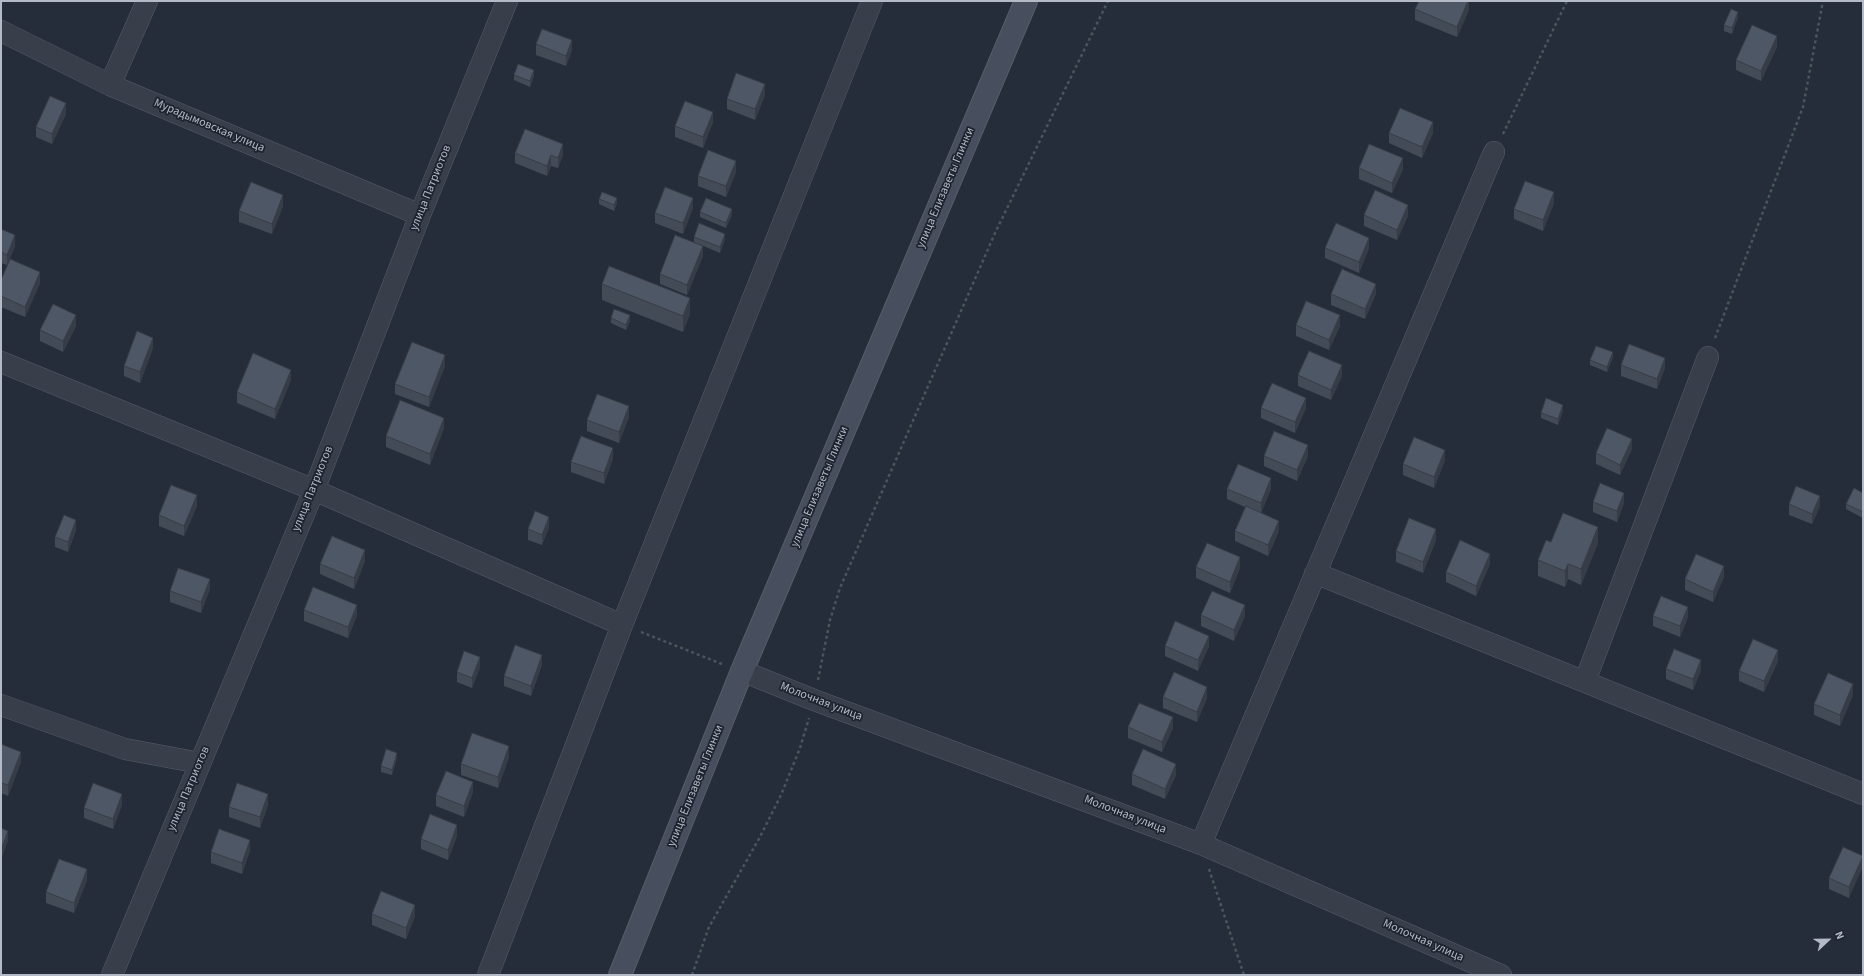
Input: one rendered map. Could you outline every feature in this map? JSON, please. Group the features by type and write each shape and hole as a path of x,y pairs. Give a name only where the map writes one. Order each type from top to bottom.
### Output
{"street":[{"path":"110,85 147,1"},
{"name":"улица Патриотов","path":"112,975 314,490 420,215 507,1"},
{"path":"488,975 622,625 872,1"},
{"name":"улица Елизаветы Глинки","path":"620,975 742,671 1026,1"},
{"name":"Мурадымовская улица","path":"1,31 110,85 420,215"},
{"path":"1201,844 1494,152"},
{"path":"1585,681 1708,357"},
{"path":"1,362 314,490 622,625"},
{"path":"1315,573 1863,794"},
{"name":"Молочная улица","path":"742,671 814,700 1201,844 1501,975"},
{"path":"1,704 125,749 200,763"}],"path":[{"path":"692,975 709,927 760,837 781,795 800,748 814,700 830,620 840,588 995,233 1108,1"},
{"path":"1494,152 1567,1"},
{"path":"1708,357 1803,106 1823,1"},
{"path":"622,625 742,671"},
{"path":"1201,844 1244,975"}],"building":[{"path":"1419,1 1468,1 1457,27 1415,9"},
{"path":"1731,9 1738,12 1732,28 1724,25"},
{"path":"1752,25 1777,36 1761,71 1736,60"},
{"path":"542,29 572,40 566,56 536,44"},
{"path":"518,64 534,70 530,81 514,75"},
{"path":"736,73 765,84 755,109 727,99"},
{"path":"50,96 66,103 52,134 36,127"},
{"path":"685,101 713,112 703,137 675,126"},
{"path":"1400,108 1433,122 1422,147 1389,133"},
{"path":"525,129 563,144 558,158 551,155 547,166 515,153"},
{"path":"1369,144 1403,158 1392,183 1359,168"},
{"path":"708,150 736,161 726,186 698,176"},
{"path":"1525,181 1554,192 1543,220 1514,209"},
{"path":"251,182 283,195 272,224 239,211"},
{"path":"665,187 693,198 683,223 655,213"},
{"path":"1375,190 1408,205 1397,230 1364,215"},
{"path":"602,192 617,198 614,205 599,199"},
{"path":"706,198 732,209 726,223 700,212"},
{"path":"699,223 725,234 720,247 694,237"},
{"path":"1336,223 1369,238 1359,262 1325,248"},
{"path":"1,229 15,235 7,255 1,252"},
{"path":"675,235 703,246 687,285 660,274"},
{"path":"10,259 40,272 25,307 1,296 1,280"},
{"path":"609,266 690,298 683,316 602,284"},
{"path":"1342,269 1376,284 1365,309 1331,294"},
{"path":"1306,301 1340,315 1329,340 1296,325"},
{"path":"53,304 76,315 63,341 40,330"},
{"path":"614,309 630,315 626,325 611,318"},
{"path":"137,331 153,338 140,372 124,366"},
{"path":"412,342 445,355 429,397 395,384"},
{"path":"1629,344 1665,358 1657,379 1621,365"},
{"path":"1596,346 1613,352 1607,367 1590,360"},
{"path":"1309,351 1342,365 1331,390 1298,375"},
{"path":"253,353 291,370 275,409 237,392"},
{"path":"1272,383 1306,398 1295,422 1261,408"},
{"path":"597,394 629,406 619,432 587,420"},
{"path":"1546,398 1563,405 1558,419 1541,413"},
{"path":"400,400 444,418 430,454 386,436"},
{"path":"1607,428 1632,439 1620,465 1596,453"},
{"path":"1274,431 1308,445 1297,470 1264,456"},
{"path":"581,436 613,448 604,473 571,462"},
{"path":"1414,437 1445,450 1434,477 1403,464"},
{"path":"1238,464 1271,478 1261,503 1227,489"},
{"path":"1600,483 1624,493 1617,511 1593,502"},
{"path":"171,485 197,495 184,526 159,515"},
{"path":"1796,486 1820,496 1812,514 1789,504"},
{"path":"1854,488 1863,493 1863,512 1846,504"},
{"path":"1246,506 1279,521 1268,545 1235,531"},
{"path":"535,511 549,517 542,535 528,529"},
{"path":"1563,513 1598,527 1581,569 1568,564 1565,571 1538,560 1546,540 1551,542"},
{"path":"64,515 76,520 68,542 55,537"},
{"path":"1409,518 1436,529 1423,562 1396,551"},
{"path":"332,536 365,550 354,578 320,564"},
{"path":"1460,540 1490,554 1476,586 1446,572"},
{"path":"1207,543 1240,557 1230,582 1196,567"},
{"path":"1696,554 1724,566 1713,592 1685,579"},
{"path":"178,568 210,579 201,602 170,591"},
{"path":"313,587 357,605 348,627 304,610"},
{"path":"1212,591 1245,605 1234,630 1201,615"},
{"path":"1661,596 1688,607 1680,626 1653,616"},
{"path":"1175,621 1209,636 1198,660 1165,646"},
{"path":"1753,639 1778,650 1764,681 1739,671"},
{"path":"515,645 542,655 531,686 504,676"},
{"path":"1674,649 1701,660 1693,679 1666,669"},
{"path":"464,651 480,657 472,678 457,672"},
{"path":"1174,672 1207,687 1197,712 1163,697"},
{"path":"1828,673 1853,684 1840,715 1814,704"},
{"path":"1139,703 1173,717 1162,742 1128,727"},
{"path":"472,733 509,746 498,777 461,764"},
{"path":"1,744 21,752 8,785 1,783"},
{"path":"386,749 397,753 392,770 381,766"},
{"path":"1143,749 1176,764 1165,789 1132,774"},
{"path":"446,771 473,782 464,806 436,795"},
{"path":"93,783 122,794 113,819 84,808"},
{"path":"237,783 268,794 260,817 229,807"},
{"path":"430,814 457,825 448,850 421,839"},
{"path":"1,828 8,831 1,850"},
{"path":"219,829 250,840 242,863 211,852"},
{"path":"1843,847 1863,856 1849,887 1829,878"},
{"path":"59,859 87,869 74,903 46,892"},
{"path":"381,891 415,905 406,928 372,914"}]}
